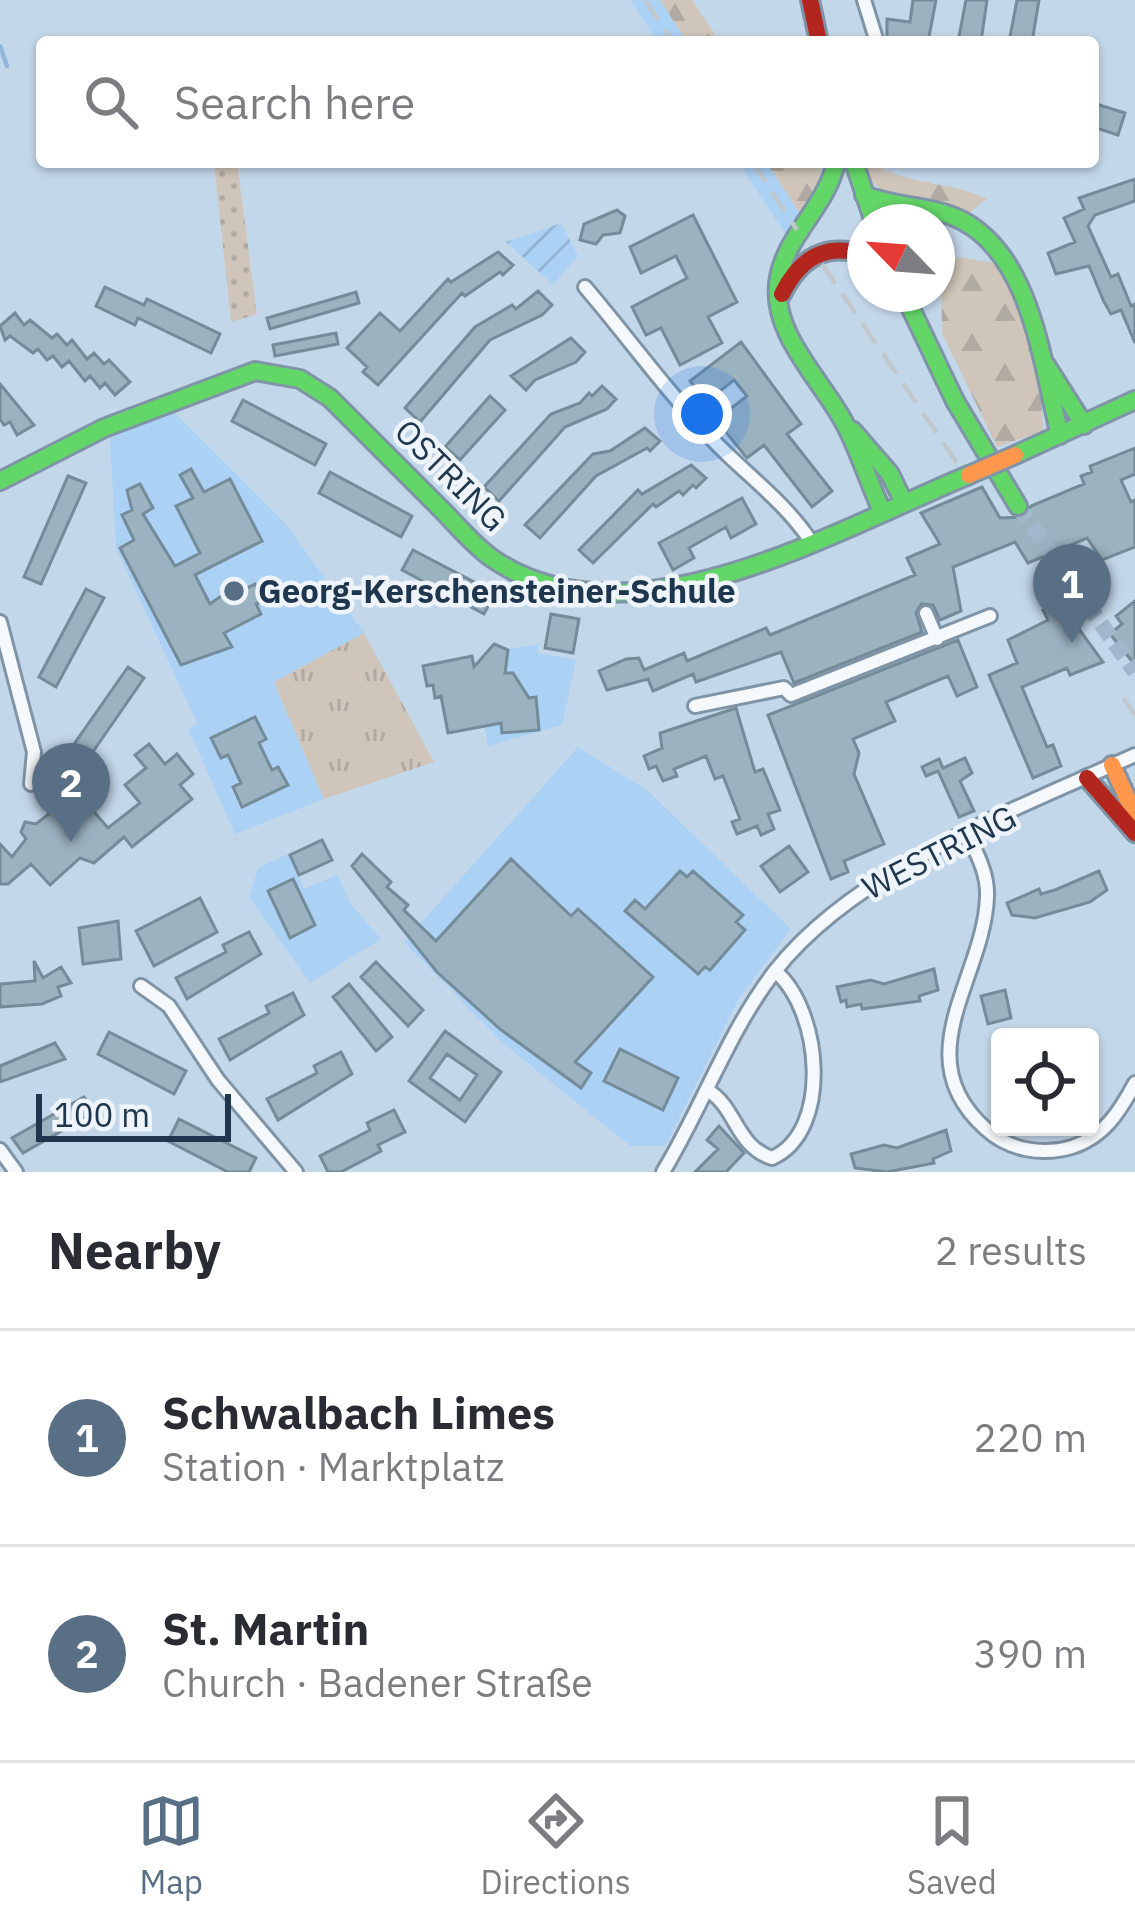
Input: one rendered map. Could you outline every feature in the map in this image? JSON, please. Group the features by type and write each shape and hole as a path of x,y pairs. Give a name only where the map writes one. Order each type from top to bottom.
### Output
{"main road":[{"path":"810,0 818,36"},
{"path":"834,168 823,208 781,269 780,307 788,331 844,422 882,511"},
{"path":"856,168 867,204"},
{"path":"864,195 899,210 952,216 973,226 1002,256 1042,358 1060,435"},
{"path":"955,226 973,226"},
{"path":"780,307 787,284 812,255 833,248 847,251"},
{"path":"915,312 955,400 1018,506"},
{"path":"1042,358 1084,425"},
{"name":"OSTRING","path":"0,482 104,428 228,378 270,371 312,384 330,398 470,539 537,584 586,594 662,590 904,503 1135,400"},
{"path":"844,422 890,475 904,503"},
{"path":"1112,765 1135,814"},
{"path":"1087,778 1135,833"}],"street":[{"path":"864,0 875,36"},
{"path":"585,287 677,401 753,480 786,505 811,540"},
{"path":"926,613 937,639"},
{"path":"695,706 758,690 784,688 791,695 990,616"},
{"path":"0,622 34,752 31,784"},
{"name":"WESTRING","path":"663,1172 775,971 858,892 1133,755"},
{"path":"968,835 988,894 952,1020 948,1059 976,1121 1020,1149 1074,1146 1106,1130 1135,1083"},
{"path":"766,1172 772,1158 790,1150 804,1125 812,1074 810,1043 796,1000 775,971"},
{"path":"141,986 169,1006 218,1080 296,1172"},
{"path":"707,1090 725,1106 745,1143 772,1158"},
{"path":"0,1150 16,1172"}],"shaded area":[{"path":"630,0 660,0 683,36 654,36"},
{"path":"742,168 770,168 803,218 788,238"},
{"path":"561,223 578,256 553,285 506,242"},
{"name":"Georg-Kerschensteiner-Schule","path":"173,411 286,524 364,633 274,683 324,799 235,834 189,730 197,723 116,548 110,438"},
{"path":"494,644 508,649 538,644 538,653 576,660 562,725 488,746 472,661 479,661"},
{"path":"578,747 648,791 791,929 738,1000 665,1146 630,1146 502,1042 404,942"},
{"path":"288,854 304,889 337,875 351,904 381,939 310,983 249,897 258,868"}],"green space":[{"path":"660,0 692,0 716,36 683,36"},
{"path":"215,168 238,168 257,314 231,322"},
{"path":"770,168 820,168 818,194 803,218"},
{"path":"865,168 883,168 987,199 970,212 955,210 955,204 906,202 879,188"},
{"path":"955,260 994,263 1006,282 1036,365 1043,431 997,447 942,333 942,312 955,312"},
{"path":"364,633 434,762 324,799 274,682"}],"building":[{"path":"913,0 936,0 929,36 887,36 887,19 910,22"},
{"path":"966,0 987,0 982,36 959,36"},
{"path":"1017,0 1039,0 1033,36 1010,36"},
{"path":"1099,105 1125,113 1118,135 1099,129"},
{"path":"1135,179 1135,201 1095,215 1088,226 1111,277 1118,274 1131,306 1135,304 1135,343 1121,310 1111,314 1089,266 1056,274 1048,253 1075,242 1064,218 1084,209 1079,198"},
{"path":"617,210 625,216 620,233 603,235 596,244 580,240 584,224"},
{"path":"693,215 737,302 708,317 722,343 680,365 661,328 646,335 632,307 687,278 676,256 641,273 630,247"},
{"path":"498,252 513,265 503,275 500,272 465,296 462,293 378,385 363,372 367,367 347,348 380,313 400,331 448,279 451,282"},
{"path":"105,287 144,305 147,299 220,334 211,353 138,318 135,325 96,306"},
{"path":"538,291 552,305 542,315 490,340 420,422 405,408 475,327 512,305 516,309"},
{"path":"356,292 359,303 270,329 267,318"},
{"path":"15,313 24,325 30,320 52,338 57,334 67,345 72,340 87,359 94,353 104,364 109,360 130,382 115,395 90,376 85,381 69,361 62,367 53,356 47,360 38,349 33,353 10,336 5,340 0,326"},
{"path":"336,333 338,344 275,356 273,345"},
{"path":"571,338 585,352 576,362 535,380 526,390 511,376"},
{"path":"741,342 801,424 787,434 832,491 812,507 764,445 747,458 716,420 747,396 734,380 706,402 690,381"},
{"path":"0,384 34,425 17,435 10,422 4,425 0,419"},
{"path":"602,386 616,399 607,409 565,427 499,501 484,487 551,414 580,403"},
{"path":"490,396 505,410 460,460 445,447"},
{"path":"243,400 326,444 315,465 232,421"},
{"path":"645,428 660,441 650,451 647,448 596,476 540,538 525,525 593,454 610,451"},
{"path":"1135,448 1135,474 1121,480 1131,502 1135,500 1135,547 1102,560 1087,538 1028,563 1015,542 953,567 961,611 940,620 933,605 921,604 916,613 922,632 794,683 781,652 696,682 693,674 653,691 648,679 607,690 599,671 626,659 639,658 644,670 684,653 687,661 766,628 770,635 915,575 907,558 940,544 921,513 982,487 1000,518 1023,517 1031,506 1084,484 1081,476 1092,472 1090,466"},
{"path":"691,465 706,478 696,488 693,485 683,495 679,491 656,507 653,504 593,563 579,550 638,490 642,494"},
{"path":"191,469 204,492 230,479 262,541 195,575 210,604 238,584 241,591 255,584 263,601 256,604 261,614 224,633 232,647 181,665 120,548 134,540 122,515 132,510 127,490 140,484 153,508 143,514 175,566 200,553 176,506 193,498 180,475"},
{"path":"330,472 412,516 401,537 319,493"},
{"path":"68,476 86,483 41,584 24,577"},
{"path":"742,498 756,524 731,538 726,527 689,548 694,558 673,570 659,543"},
{"path":"413,550 495,593 484,614 402,570"},
{"path":"86,589 104,598 56,687 39,677"},
{"path":"1135,601 1135,665 1110,634 1122,624 1116,616"},
{"path":"1060,603 1103,662 1070,675 1067,668 1022,687 1047,747 1053,745 1061,766 1033,778 989,675 1017,663 1008,640 1048,620 1043,610"},
{"path":"551,614 579,619 573,653 545,648"},
{"path":"958,640 977,687 957,696 948,676 912,691 886,702 895,721 853,739 859,753 854,774 884,844 844,861 848,872 831,879 768,715"},
{"path":"494,644 508,650 505,673 513,673 529,698 536,697 539,730 502,733 501,723 448,733 441,696 435,698 433,685 427,686 423,666 472,656 474,667"},
{"path":"128,667 144,678 81,769 65,757"},
{"path":"736,708 755,772 763,769 780,810 768,814 774,829 761,835 757,826 737,834 732,822 740,819 723,776 715,779 706,756 674,769 677,776 663,781 656,766 649,769 644,756 662,748 660,733"},
{"path":"255,717 266,739 259,743 272,770 278,767 288,785 242,807 233,787 241,783 228,755 221,758 211,738"},
{"path":"149,744 165,764 177,754 193,774 180,785 192,799 132,847 124,837 94,863 80,858 50,885 31,864 8,884 0,884 0,844 12,857 26,839 21,832 25,822 36,824 59,806 66,813 83,799 108,828 140,803 125,785 146,768 135,755"},
{"path":"965,758 972,773 960,781 974,811 959,817 938,771 926,776 922,767 939,759 943,768"},
{"path":"322,840 332,860 299,875 290,855"},
{"path":"789,846 808,872 780,892 761,866"},
{"path":"362,854 391,882 387,887 408,905 404,910 436,941 511,859 571,916 578,909 653,977 575,1062 591,1073 581,1088 500,1029 437,972 352,866"},
{"path":"680,871 687,877 693,871 743,915 736,922 745,930 710,970 705,967 698,974 625,911 635,900 645,909"},
{"path":"1099,871 1107,890 1090,902 1035,918 1012,915 1007,903"},
{"path":"293,879 315,925 290,938 268,891"},
{"path":"200,898 217,932 154,966 136,931"},
{"path":"118,921 121,959 83,964 79,928"},
{"path":"249,932 261,954 187,999 176,978 226,952 223,945"},
{"path":"34,961 43,978 61,967 71,983 58,987 61,996 42,1004 0,1007 0,984 35,981"},
{"path":"376,962 423,1010 408,1026 361,977"},
{"path":"934,969 938,990 919,996 920,1001 862,1009 861,1004 847,1007 846,1000 841,1002 837,987 871,980 884,984"},
{"path":"349,984 392,1037 376,1051 333,997"},
{"path":"1005,990 1011,1018 988,1024 981,996"},
{"path":"293,993 304,1015 230,1060 219,1039 269,1013 266,1006"},
{"path":"445,1031 501,1072 465,1122 409,1081","holes":["447,1054 477,1075 460,1100 430,1078"]},
{"path":"109,1032 186,1071 174,1094 98,1054"},
{"path":"55,1043 65,1059 0,1082 0,1066"},
{"path":"620,1049 678,1078 663,1110 604,1081"},
{"path":"341,1052 352,1074 278,1120 267,1099 317,1073 314,1066"},
{"path":"84,1097 95,1112 23,1153 12,1138"},
{"path":"394,1110 405,1132 341,1172 328,1172 320,1156 370,1130 367,1123"},
{"path":"179,1119 256,1158 249,1172 228,1172 168,1141"},
{"path":"719,1126 744,1153 726,1172 695,1172 718,1149 707,1140"},
{"path":"946,1130 951,1151 933,1159 934,1163 887,1172 855,1168 851,1154 884,1145 897,1148"}],"waterway":[{"path":"0,46 7,66"}],"tunnel":[{"path":"1018,506 1135,672"}],"railway":[{"path":"645,0 669,36"},
{"path":"756,168 797,230"},
{"path":"822,264 959,466"},
{"path":"1123,698 1135,715"}],"traffic: fast":[{"path":"834,168 783,262 778,298 789,337 846,426 882,511"},
{"path":"856,168 868,204"},
{"path":"864,195 939,212 987,238 1020,287 1031,316 1060,435"},
{"path":"913,312 955,401 1018,506"},
{"path":"1046,365 1084,425"},
{"path":"0,481 104,428 255,371 300,379 330,398 493,559 547,584 606,593 668,588 732,572 796,550 969,475"},
{"path":"1015,455 1135,400"},
{"path":"853,431 890,474 904,503"}],"traffic: slow":[{"path":"969,475 1015,455"},
{"path":"1112,765 1135,815"}],"traffic: jam":[{"path":"810,0 818,36"},
{"path":"782,294 806,262 826,252 847,251"},
{"path":"1087,778 1135,833"}],"place":[{"name":"Georg-Kerschensteiner-Schule","path":"234,591"},
{"name":"Schwalbach Limes","path":"1072,643"},
{"name":"St. Martin","path":"71,842"}]}
